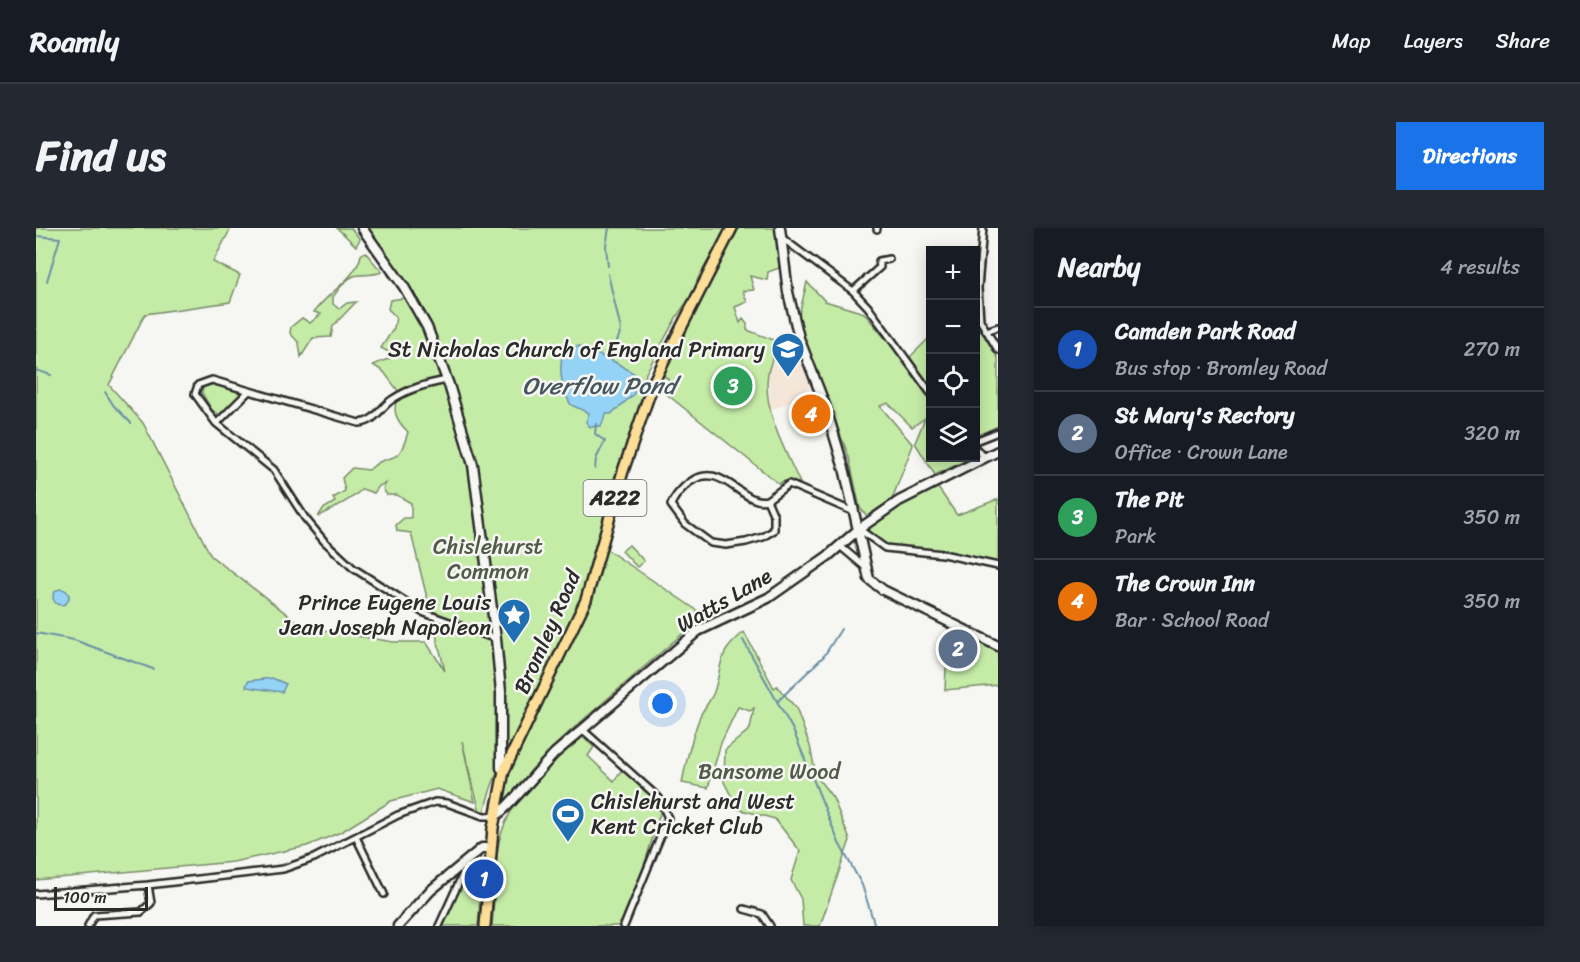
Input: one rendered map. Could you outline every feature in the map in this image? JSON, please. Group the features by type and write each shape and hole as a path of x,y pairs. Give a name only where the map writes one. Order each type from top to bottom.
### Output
{"main road":[{"path":"362,228 404,287 427,327 447,380 473,465 496,639 501,692 501,768 504,771"},
{"name":"Bromley Road","path":"485,926 491,848 504,771 586,600 623,471 652,386 732,228"},
{"path":"780,228 788,292 799,338 825,405 872,584 998,646"},
{"name":"Watts Lane","path":"495,816 500,815 533,774 698,631 768,598 900,501 997,452"},
{"path":"398,926 430,891 482,848 491,848"}],"street":[{"path":"983,228 978,288 980,320 998,350"},
{"path":"782,238 853,291 868,307 926,387"},
{"path":"853,291 880,267 879,261 889,258"},
{"path":"986,331 998,327"},
{"path":"447,380 419,385 392,400 373,419 359,423 212,380 198,385 195,391 197,399 217,423 274,470 305,518 324,541 353,568 422,612 496,639"},
{"path":"217,423 248,392"},
{"path":"980,439 998,432"},
{"path":"980,452 985,457"},
{"path":"767,500 774,516 774,530 763,537 726,545 711,543 685,524 673,511 671,505 674,497 689,483 709,476 727,481 752,498 761,501 767,500 789,484 855,513"},
{"path":"859,529 885,548 943,554 998,566"},
{"path":"840,546 866,568"},
{"path":"583,730 659,798 668,818 624,926"},
{"path":"36,894 148,885 283,868 314,858 398,815 435,802 447,803 483,816 495,816"},
{"path":"356,837 384,894"},
{"path":"439,926 466,867 464,863"},
{"path":"88,926 94,915 141,912 151,903 148,885"},
{"path":"744,909 762,914 770,926"}],"shaded area":[{"name":"St Nicholas Church of England Primary","path":"796,348 811,386 796,394 797,398 770,410 768,370 774,362"}],"green space":[{"name":"Chislehurst Common","path":"36,228 231,228 213,262 240,275 230,302 145,314 109,385 143,423 211,556 304,627 393,642 426,642 445,671 411,533 397,531 396,525 404,518 411,518 411,503 397,495 387,495 383,489 386,483 379,486 374,493 362,489 347,501 318,517 323,509 335,502 333,498 345,491 342,478 352,468 369,470 376,464 396,456 408,432 396,414 395,404 399,392 384,372 373,365 396,356 381,348 394,328 396,317 388,309 390,300 405,298 398,284 390,279 366,228 727,228 698,278 693,293 677,316 646,373 638,416 612,483 597,543 704,615 568,733 531,770 503,805 505,784 516,740 495,778 482,820 462,741 475,802 437,789 391,801 341,832 307,846 233,862 36,880","holes":["442,374 451,379 459,399 455,399 445,384 435,381"]},
{"path":"337,228 351,228 360,239 356,246"},
{"path":"736,228 777,228 779,268 768,272 767,280 750,276 754,290 743,291 747,302 735,307 740,323 743,319 747,324 747,330 779,342 768,373 768,401 776,430 800,483 783,481 779,484 664,392 669,380 663,375 672,351"},
{"path":"365,252 382,272 354,276 345,282 333,297 333,304 339,309 347,303 356,302 333,326 331,337 313,338 301,357 299,343 290,333 291,327 302,318 310,323 321,314 314,312 354,271 361,255"},
{"path":"807,282 825,301 864,313 898,354 926,394 926,461 915,443 925,418 912,427 888,403 880,406 913,445 892,499 867,516 860,508 849,457 802,335 799,315"},
{"path":"980,329 998,358 998,426 980,434"},
{"path":"926,341 926,380 910,357"},
{"path":"210,384 240,392 241,395 220,415 212,410 202,393 203,387"},
{"path":"927,462 963,462 935,475"},
{"path":"936,485 957,515 998,499 998,564 942,551 890,546 865,531 906,502"},
{"path":"629,545 644,561 637,567 622,551"},
{"path":"948,626 998,652 998,685 945,690"},
{"name":"Bansome Wood","path":"744,632 774,688 777,686 796,708 810,746 816,776 833,798 850,840 820,926 803,926 801,899 791,880 800,851 775,819 738,809 724,782 725,750 750,729 754,708 750,711 738,707 721,743 708,788 682,783 694,733 700,716 714,692 724,654"},
{"path":"581,736 594,747 588,756 614,781 623,768 657,799 661,810 643,869 623,919 618,926 492,926 497,852 511,811 532,784"},
{"path":"480,854 482,873 478,926 440,926 460,884 469,873 470,862"}],"water":[{"name":"Overflow Pond","path":"579,346 615,362 638,376 638,386 633,395 611,414 606,414 601,426 590,427 586,422 589,413 571,405 563,386 561,366 563,353 572,347"},
{"path":"61,589 67,591 69,597 67,603 61,605 55,603 53,597 55,591"},
{"path":"272,678 286,684 282,692 246,687 248,681"}],"waterway":[{"path":"608,266 606,246 609,228"},
{"path":"36,236 60,238 47,281"},
{"path":"608,274 621,330 614,350"},
{"path":"36,370 51,375"},
{"path":"105,392 114,406 131,423"},
{"path":"595,469 596,459 605,441 595,434 596,424"},
{"path":"777,702 824,656 841,629"},
{"path":"36,633 74,640 153,669"},
{"path":"743,640 793,730 839,843 862,885 875,926"}],"place":[{"name":"St Nicholas Church of England Primary","path":"788,378"},
{"name":"The Pit","path":"733,386"},
{"name":"The Crown Inn","path":"811,414"},
{"name":"Prince Eugene Louis Jean Joseph Napoleon","path":"514,644"},
{"name":"St Mary's Rectory","path":"958,649"},
{"name":"Chislehurst and West Kent Cricket Club","path":"568,843"},
{"name":"Camden Park Road","path":"484,879"}]}
